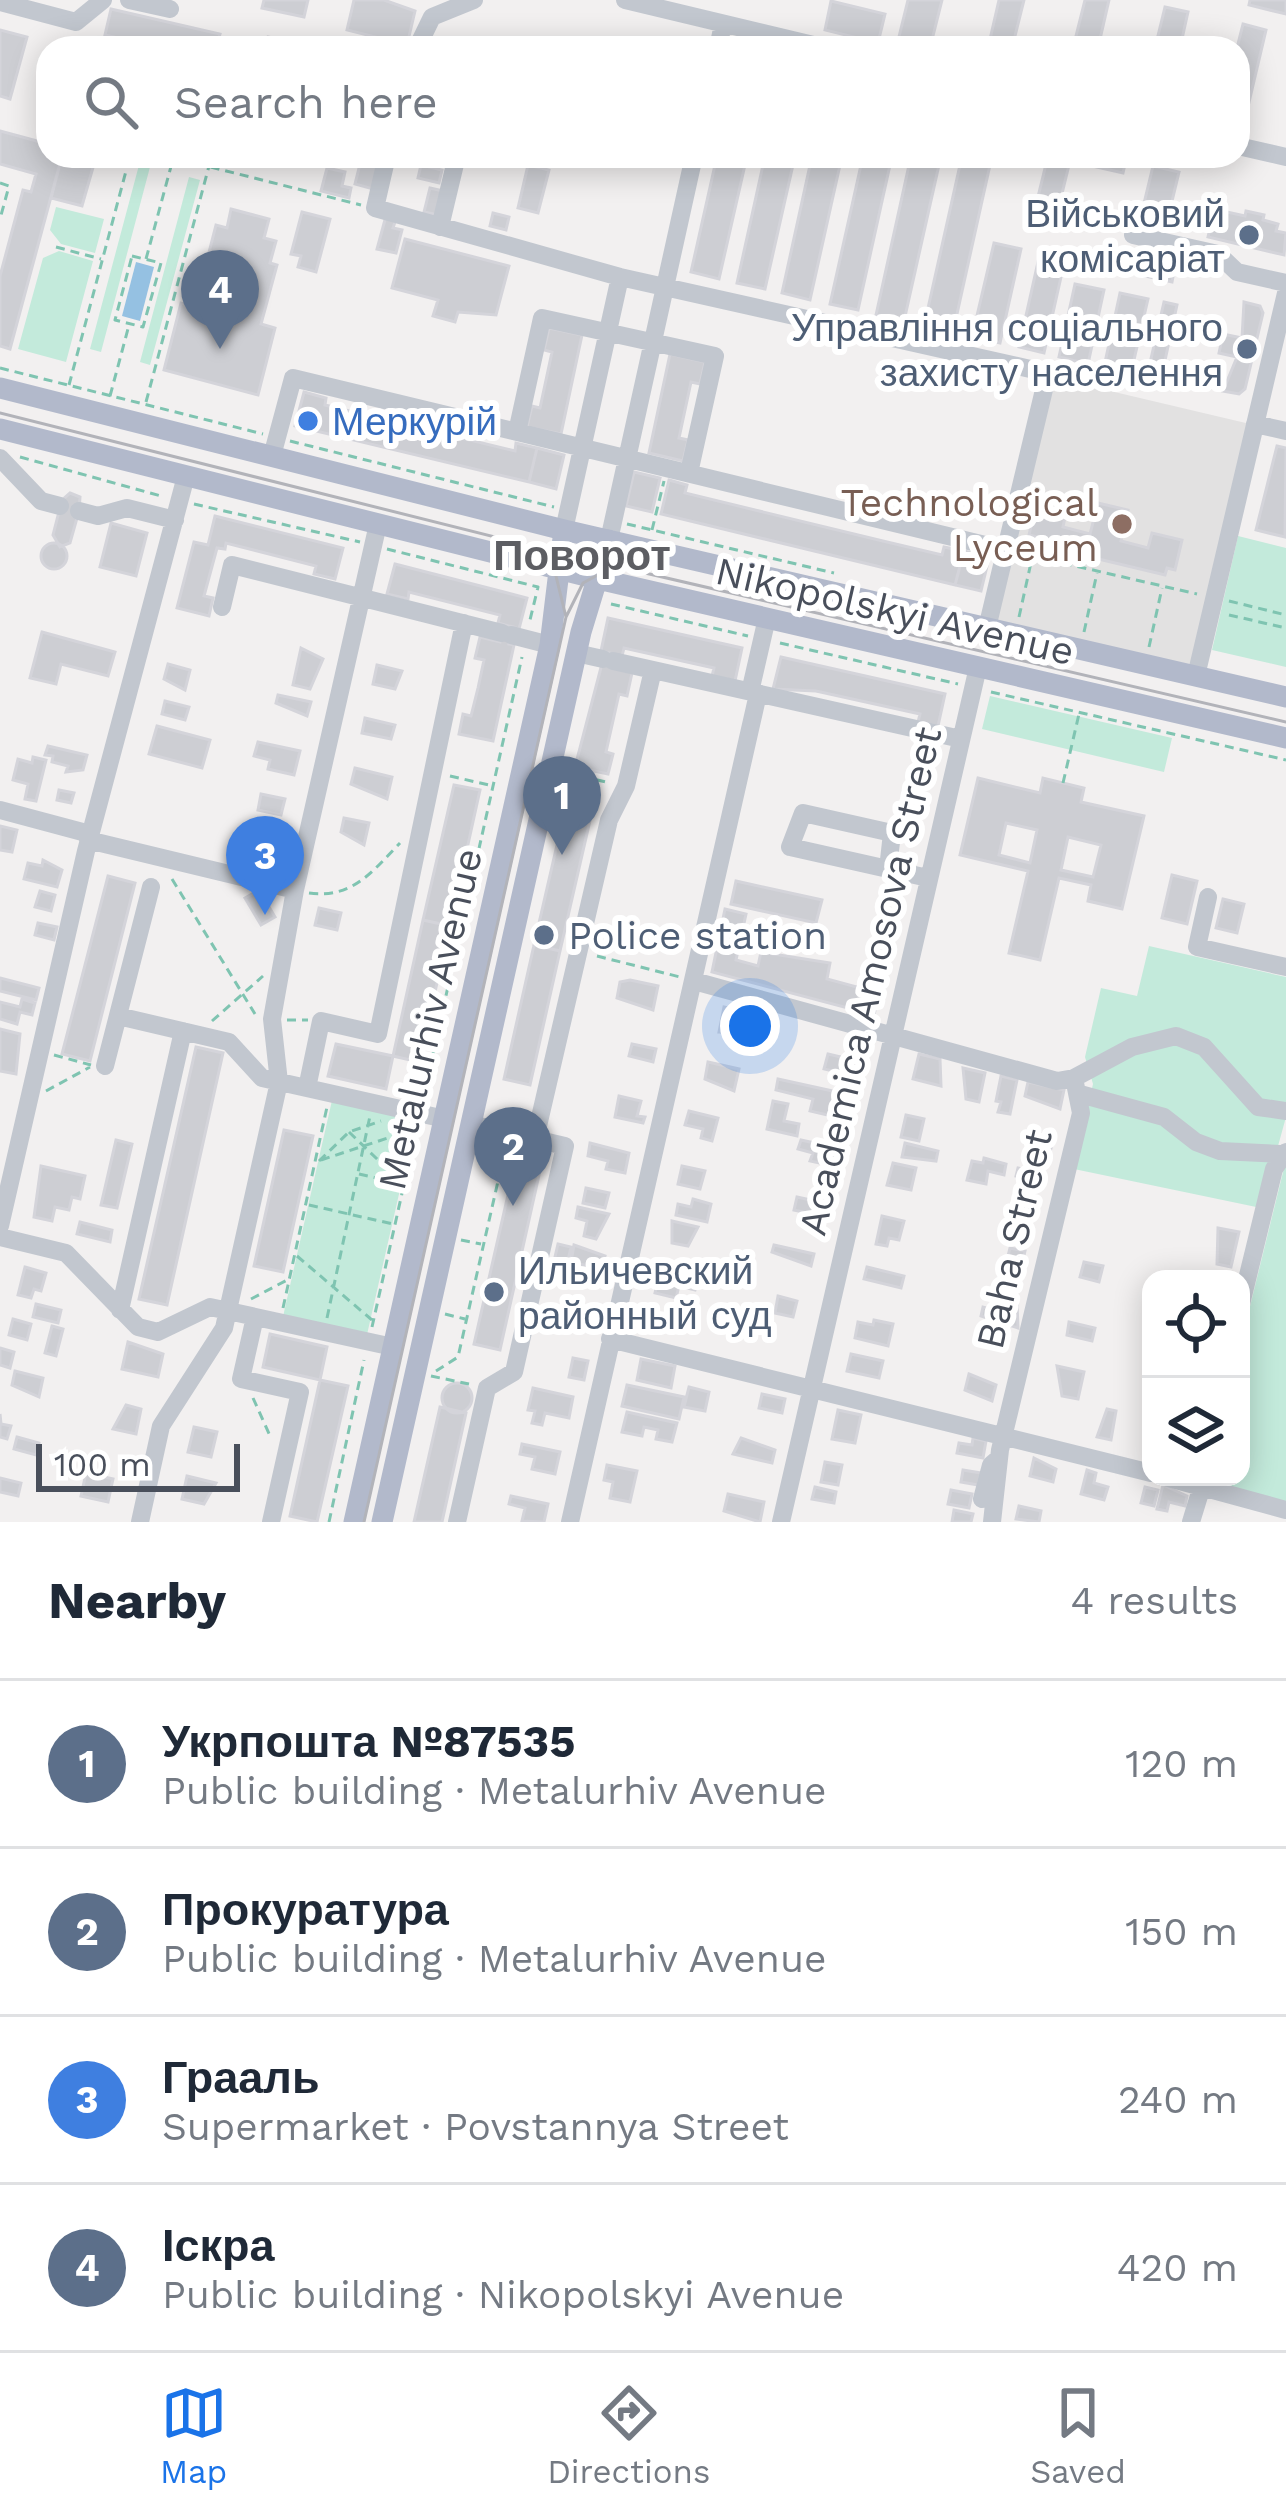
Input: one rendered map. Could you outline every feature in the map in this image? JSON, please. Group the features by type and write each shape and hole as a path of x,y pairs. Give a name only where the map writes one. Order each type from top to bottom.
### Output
{"main road":[{"name":"Nikopolskyi Avenue","path":"0,388 275,447 564,530 617,532 987,628 1286,697"},
{"name":"Nikopolskyi Avenue","path":"0,429 186,476 375,535 556,569 602,591 976,678 1286,738"},
{"name":"Metalurhiv Avenue","path":"354,1522 550,645 564,530"},
{"name":"Metalurhiv Avenue","path":"382,1522 576,653 602,591 617,532"},
{"path":"1187,716 1196,676"},
{"path":"445,1119 471,1124"},
{"path":"393,1347 420,1353"}],"street":[{"path":"0,2 76,22 103,0"},
{"path":"129,0 170,9"},
{"path":"423,36 432,17 474,0"},
{"path":"625,0 668,5 774,36"},
{"path":"720,36 723,24"},
{"path":"1250,149 1286,157"},
{"path":"384,168 375,208 620,277 1048,373 987,628"},
{"path":"440,227 454,168"},
{"path":"617,532 627,458 691,168"},
{"path":"1133,235 1218,254 1237,272 1286,283"},
{"path":"564,530 620,277"},
{"path":"1196,676 1286,293"},
{"path":"518,432 542,318 715,356 689,473"},
{"path":"275,447 293,378 1006,550"},
{"path":"1255,424 1286,431"},
{"path":"0,455 41,501 98,516 127,508 177,510"},
{"path":"0,1226 89,837 186,476"},
{"path":"140,1522 161,1426 224,1328 280,1082 272,1019 295,890 375,535"},
{"path":"222,607 232,565 550,645"},
{"path":"307,1088 321,1021 378,1034 437,773 440,730 464,623"},
{"path":"570,1522 694,981 764,629"},
{"path":"576,653 961,740"},
{"path":"535,1139 609,820 626,786 653,670"},
{"name":"Academica Amosova Street","path":"781,1522 976,678"},
{"path":"0,810 159,857 295,890"},
{"path":"888,869 892,833 803,813 790,847 928,878"},
{"path":"105,1066 151,887"},
{"path":"1208,897 1197,947 1286,967"},
{"path":"694,981 1077,1086 1164,1117 1196,1142 1220,1150 1283,1153 1250,1272"},
{"path":"118,1016 230,1042 262,1078 373,1102 418,1121 445,1119"},
{"path":"120,1310 188,1032"},
{"name":"Baha Street","path":"992,1522 999,1458 1081,1113 1077,1086 1132,1048 1176,1036 1204,1047 1258,1106 1286,1111"},
{"path":"457,1522 487,1388 514,1372 565,1145 471,1124"},
{"path":"0,1237 66,1253 138,1328 158,1332 210,1307 393,1347"},
{"path":"255,1317 242,1379 301,1392 272,1522"},
{"path":"610,1339 1142,1471"},
{"path":"982,1499 991,1466 999,1458"},
{"path":"1191,1522 1206,1486"},
{"path":"1213,1486 1286,1510"}],"path":[{"path":"69,385 127,168"},
{"path":"146,259 167,168"},
{"path":"145,404 208,168"},
{"path":"217,168 375,208"},
{"path":"0,184 9,186 0,219"},
{"path":"56,247 103,259"},
{"path":"132,256 146,259 161,263 143,327 115,320 132,256"},
{"path":"110,395 129,323"},
{"path":"0,368 145,404 275,447 557,507"},
{"path":"0,455 177,510 375,535 538,586 513,636 493,786 329,1522"},
{"path":"652,530 668,468"},
{"path":"617,532 652,530 843,575"},
{"path":"1006,550 1163,586 1286,628"},
{"path":"1019,617 1033,556"},
{"path":"1084,632 1097,571"},
{"path":"1149,647 1163,586"},
{"path":"602,591 976,678 1080,712 1286,760"},
{"path":"1213,604 1286,615"},
{"path":"1063,783 1080,712"},
{"path":"565,772 626,786"},
{"path":"437,773 493,786"},
{"path":"295,890 328,895 354,887 428,814"},
{"path":"159,857 262,1024 272,1019 321,1021"},
{"path":"579,951 694,981"},
{"path":"188,1032 245,998"},
{"path":"29,1101 93,1065 37,1051"},
{"path":"279,1322 331,1093"},
{"path":"324,1332 373,1102"},
{"path":"317,1162 349,1132 386,1120"},
{"path":"317,1162 418,1121"},
{"path":"349,1132 404,1184"},
{"path":"487,1388 429,1376 458,1357 508,1133"},
{"path":"478,1162 501,1167"},
{"path":"358,1174 404,1184"},
{"path":"306,1204 395,1224"},
{"path":"460,1239 483,1245"},
{"path":"295,1253 373,1321"},
{"path":"228,1311 289,1279"},
{"path":"443,1314 466,1319"},
{"path":"537,1322 565,1329"},
{"path":"242,1379 268,1427 280,1481"}],"shaded area":[{"name":"Technological Lyceum","path":"1051,377 1250,424 1193,670 993,624"}],"green space":[{"path":"138,168 150,168 101,352 90,349"},
{"path":"189,177 200,180 150,365 140,362"},
{"path":"56,207 104,219 95,253 61,244 50,230"},
{"path":"59,251 93,261 66,362 18,349 43,258"},
{"path":"1238,536 1286,548 1286,667 1212,650"},
{"path":"990,696 1172,738 1164,772 982,729"},
{"path":"1149,946 1286,977 1286,1117 1261,1208 1074,1169 1093,1084 1085,1057 1101,988 1137,996"},
{"path":"333,1096 417,1115 366,1339 282,1321"},
{"path":"1286,1160 1286,1504 1222,1486 1250,1486 1250,1306"}],"water":[{"path":"136,262 154,267 140,321 122,316"}],"building":[{"path":"264,0 308,0 304,17 262,8"},
{"path":"354,0 384,0 415,11 409,36 371,36 347,30"},
{"path":"908,0 942,0 933,36 899,36"},
{"path":"999,0 1024,0 1015,36 991,36"},
{"path":"1085,0 1109,0 1101,36 1076,36"},
{"path":"1250,0 1286,0 1286,14 1249,5"},
{"path":"831,1 885,14 880,36 825,30"},
{"path":"1165,7 1188,12 1183,36 1158,36"},
{"path":"111,9 220,34 219,36 105,35"},
{"path":"1243,24 1266,30 1250,98 1250,36 1240,36"},
{"path":"0,30 27,37 10,99 0,96"},
{"path":"0,131 36,141 36,168 59,168 10,349 0,346 0,276 23,190 31,192 36,174 0,164"},
{"path":"59,168 93,168 82,206 51,198"},
{"path":"327,168 345,172 342,186 351,188 349,198 321,191"},
{"path":"359,168 378,168 373,189 355,184"},
{"path":"420,168 442,170 439,183 418,178"},
{"path":"527,168 549,170 538,213 518,208"},
{"path":"714,168 744,168 719,279 691,272"},
{"path":"762,168 792,168 765,289 737,283"},
{"path":"809,168 839,168 810,300 782,293"},
{"path":"860,168 889,168 858,310 830,304"},
{"path":"908,168 938,168 904,321 876,315"},
{"path":"959,168 989,168 953,332 924,326"},
{"path":"1045,168 1068,168 1058,210 1036,205"},
{"path":"1153,168 1179,172 1167,222 1141,216"},
{"path":"430,188 443,191 438,215 424,212"},
{"path":"231,209 269,219 264,238 276,241 270,263 277,265 261,324 275,328 258,395 164,370 181,303 195,307 216,225 227,228"},
{"path":"1246,211 1264,215 1263,220 1278,224 1276,231 1286,233 1284,255 1208,237 1213,216 1225,219 1227,212 1245,216"},
{"path":"302,212 330,219 316,272 298,267 301,256 291,254"},
{"path":"493,213 509,217 506,230 490,226"},
{"path":"386,216 396,219 393,228 402,230 396,253 377,249"},
{"path":"405,239 509,266 496,315 458,312 455,322 433,316 438,300 392,288"},
{"path":"994,243 1021,249 1000,343 972,337"},
{"path":"1085,248 1175,267 1172,282 1082,262"},
{"path":"1040,253 1065,259 1044,353 1019,347"},
{"path":"1075,284 1104,290 1088,364 1059,357"},
{"path":"1120,293 1148,299 1131,373 1104,367"},
{"path":"1164,302 1177,305 1161,379 1147,376"},
{"path":"1244,302 1260,306 1263,313 1245,389 1239,394 1223,391 1237,357 1219,353 1223,334 1242,338"},
{"path":"549,328 582,335 561,434 527,427 532,406 540,408 552,352 544,350"},
{"path":"670,354 705,362 700,384 691,382 679,438 688,440 683,461 649,453"},
{"path":"304,392 326,398 325,405 515,451 516,443 537,448 529,482 295,426"},
{"path":"1277,446 1286,448 1285,537 1256,530"},
{"path":"537,448 564,455 556,489 529,482"},
{"path":"634,472 660,478 652,512 626,506"},
{"path":"669,480 687,485 685,493 887,542 942,555 944,547 964,551 955,585 661,514"},
{"path":"70,493 80,497 79,511 70,543 60,547 53,535 62,500"},
{"path":"1098,503 1128,510 1121,541 1148,548 1152,533 1182,540 1175,570 1167,568 1165,575 1036,544 1037,537 1029,535 1036,505 1066,512 1063,527 1090,534"},
{"path":"215,516 343,548 335,579 314,574 316,566 226,543 225,549 217,548 204,596 213,598 209,616 177,608 194,542 208,545"},
{"path":"111,523 147,533 136,576 100,567"},
{"path":"54,543 67,556 54,569 41,556"},
{"path":"964,551 989,558 981,591 955,585"},
{"path":"395,564 527,598 519,629 498,623 500,615 409,592 408,599 387,594"},
{"path":"608,618 742,648 735,681 712,676 714,668 624,648 622,656 601,651"},
{"path":"504,625 513,627 509,644 514,645 493,741 459,734 463,714 471,716 478,688 484,660 475,658 480,637 500,642"},
{"path":"42,632 115,652 108,676 61,664 56,684 30,678"},
{"path":"301,648 323,659 310,689 293,685"},
{"path":"605,652 614,654 632,673 627,696 619,694 606,752 613,754 608,774 575,767"},
{"path":"781,657 945,694 938,726 918,722 920,714 816,691 773,689"},
{"path":"168,664 190,670 185,690 164,679"},
{"path":"377,665 402,671 395,689 373,684"},
{"path":"278,695 311,702 307,716 276,703"},
{"path":"165,701 189,707 185,720 162,714"},
{"path":"365,718 395,725 391,739 362,733"},
{"path":"157,726 210,740 202,768 149,754"},
{"path":"258,742 300,751 294,775 268,769 270,760 254,756"},
{"path":"48,746 87,755 83,770 66,772 68,766 45,755"},
{"path":"33,757 46,760 36,801 25,799 28,784 13,780 18,759 32,763"},
{"path":"355,768 392,777 387,799 351,784"},
{"path":"978,778 1040,793 1043,778 1084,788 1081,802 1144,816 1122,909 1088,901 1091,885 1059,878 1040,960 1009,953 1028,871 960,855","holes":["1006,823 1037,830 1030,863 999,855","1068,837 1101,845 1093,877 1061,870"]},
{"path":"582,784 593,788 597,799 593,810 582,814 571,810 567,799 571,788"},
{"path":"454,785 480,790 450,926 423,920"},
{"path":"59,790 74,793 71,803 57,800"},
{"path":"261,794 285,799 281,815 258,810"},
{"path":"565,810 591,816 560,951 534,945"},
{"path":"344,818 369,823 364,845 341,832"},
{"path":"0,826 17,830 12,852 0,850"},
{"path":"43,860 62,870 57,887 24,879 28,863 42,866"},
{"path":"1172,875 1197,881 1187,924 1162,918"},
{"path":"108,876 135,883 90,1061 62,1054"},
{"path":"736,881 822,900 816,923 731,904"},
{"path":"259,890 275,917 261,925 245,898"},
{"path":"40,891 55,895 51,911 35,907"},
{"path":"1223,899 1244,904 1237,933 1216,928"},
{"path":"319,908 341,913 337,930 315,925"},
{"path":"725,909 746,914 736,960 758,966 761,952 830,963 827,979 879,993 874,1015 712,972"},
{"path":"423,920 450,926 419,1062 393,1056"},
{"path":"38,923 57,927 54,940 35,935"},
{"path":"534,945 560,951 530,1085 504,1079"},
{"path":"0,978 39,988 36,1000 0,991"},
{"path":"620,982 658,986 653,1010 617,998"},
{"path":"22,999 35,1003 32,1015 20,1012 17,1024 0,1019 0,1002 20,1007"},
{"path":"724,1007 759,1015 754,1033 719,1032"},
{"path":"0,1029 20,1034 16,1074 0,1071"},
{"path":"336,1044 393,1056 386,1089 328,1076"},
{"path":"632,1044 656,1049 653,1062 629,1056"},
{"path":"196,1047 223,1053 167,1305 139,1299"},
{"path":"828,1054 854,1060 850,1075 824,1069"},
{"path":"919,1054 940,1059 941,1086 913,1079"},
{"path":"708,1062 739,1069 734,1091 705,1079"},
{"path":"963,1068 985,1073 979,1102 966,1099"},
{"path":"1001,1076 1017,1080 1010,1114 998,1112"},
{"path":"778,1079 846,1094 840,1118 810,1111 813,1099 776,1090"},
{"path":"1028,1082 1064,1090 1060,1109 1025,1096"},
{"path":"619,1096 641,1101 637,1116 645,1117 643,1123 615,1117"},
{"path":"773,1101 788,1104 784,1121 799,1124 797,1136 767,1129"},
{"path":"689,1111 718,1118 712,1141 701,1138 703,1129 685,1125"},
{"path":"906,1115 924,1119 919,1141 901,1137"},
{"path":"284,1130 313,1136 283,1272 254,1266"},
{"path":"1028,1138 1052,1144 1047,1165 1029,1161"},
{"path":"116,1140 132,1144 117,1208 101,1205"},
{"path":"801,1140 837,1148 833,1166 810,1161 813,1153 798,1149"},
{"path":"590,1143 629,1153 625,1173 606,1169 608,1161 588,1156"},
{"path":"905,1143 938,1151 936,1161 902,1157"},
{"path":"518,1151 543,1157 500,1350 474,1344"},
{"path":"984,1158 1006,1164 1004,1175 988,1171 986,1184 967,1180 972,1161 983,1163"},
{"path":"893,1163 916,1168 911,1190 887,1185"},
{"path":"41,1166 85,1176 80,1199 72,1197 69,1210 55,1207 52,1221 34,1217"},
{"path":"682,1166 705,1171 700,1189 678,1184"},
{"path":"1018,1168 1045,1174 1043,1182 1016,1176"},
{"path":"586,1188 609,1193 605,1208 583,1203"},
{"path":"1015,1194 1038,1199 1033,1218 1011,1213"},
{"path":"797,1197 824,1203 822,1216 794,1210"},
{"path":"693,1199 711,1204 707,1222 676,1215 678,1204 691,1207"},
{"path":"578,1207 609,1214 596,1239 584,1236 587,1221 576,1218"},
{"path":"882,1216 904,1221 899,1240 889,1238 887,1246 876,1244"},
{"path":"672,1221 698,1227 688,1246 672,1243"},
{"path":"80,1222 112,1230 110,1242 77,1234"},
{"path":"1218,1228 1239,1232 1231,1267 1217,1264"},
{"path":"558,1244 571,1247 565,1273 552,1270"},
{"path":"574,1245 605,1256 601,1269 571,1262"},
{"path":"774,1245 814,1254 811,1266 772,1252"},
{"path":"1010,1248 1025,1251 1022,1264 1007,1260"},
{"path":"1084,1262 1103,1266 1099,1282 1080,1277"},
{"path":"25,1267 46,1273 41,1291 34,1289 31,1298 18,1295"},
{"path":"867,1267 904,1276 901,1288 864,1279"},
{"path":"660,1271 698,1279 695,1290 679,1286 676,1298 655,1293"},
{"path":"778,1296 797,1301 793,1317 775,1313"},
{"path":"997,1298 1017,1303 1018,1328 981,1316 983,1307 994,1310"},
{"path":"36,1304 61,1310 58,1323 33,1317"},
{"path":"549,1307 560,1309 557,1322 546,1320"},
{"path":"13,1319 31,1324 27,1340 9,1335"},
{"path":"874,1320 893,1324 888,1346 855,1338 858,1322 873,1325"},
{"path":"1069,1322 1095,1328 1092,1341 1067,1335"},
{"path":"52,1326 63,1329 56,1356 45,1353"},
{"path":"270,1334 327,1347 320,1380 263,1367"},
{"path":"128,1342 163,1354 158,1377 122,1369"},
{"path":"0,1348 14,1352 10,1368 0,1365"},
{"path":"851,1354 883,1361 879,1378 847,1371"},
{"path":"573,1358 588,1361 584,1380 569,1377"},
{"path":"641,1359 675,1366 671,1388 637,1380"},
{"path":"1057,1366 1084,1372 1078,1399 1062,1396"},
{"path":"15,1371 43,1378 39,1397 12,1385"},
{"path":"969,1374 996,1385 992,1401 965,1390"},
{"path":"320,1380 348,1386 317,1522 290,1516"},
{"path":"457,1383 468,1387 472,1398 468,1409 457,1413 446,1409 442,1398 446,1387"},
{"path":"627,1385 684,1397 679,1419 622,1406"},
{"path":"689,1387 709,1392 705,1411 684,1407"},
{"path":"533,1388 573,1397 569,1418 545,1413 542,1425 532,1423 535,1411 528,1410"},
{"path":"762,1394 785,1399 782,1413 759,1408"},
{"path":"126,1405 141,1409 136,1434 113,1429"},
{"path":"440,1407 466,1413 442,1522 414,1522"},
{"path":"1107,1409 1116,1411 1111,1440 1097,1437"},
{"path":"838,1410 861,1415 855,1443 832,1439"},
{"path":"627,1412 677,1423 672,1442 656,1439 658,1430 644,1427 642,1436 622,1432"},
{"path":"0,1414 1,1424 11,1426 7,1439 0,1437"},
{"path":"194,1427 217,1432 211,1457 188,1452"},
{"path":"17,1437 39,1443 36,1455 14,1449"},
{"path":"741,1438 775,1450 772,1463 733,1454"},
{"path":"973,1438 986,1441 983,1458 957,1453 959,1443 972,1445"},
{"path":"522,1444 560,1452 555,1474 532,1469 535,1457 520,1454"},
{"path":"1034,1458 1056,1469 1053,1482 1030,1476"},
{"path":"825,1462 842,1465 838,1485 821,1482"},
{"path":"607,1465 637,1471 630,1502 610,1498 613,1482 604,1480"},
{"path":"963,1470 981,1473 978,1485 961,1482"},
{"path":"1087,1470 1096,1473 1094,1483 1108,1487 1104,1500 1081,1494"},
{"path":"86,1473 113,1479 108,1502 81,1496"},
{"path":"187,1476 216,1483 204,1504 182,1499"},
{"path":"0,1478 21,1483 18,1496 0,1492"},
{"path":"1163,1486 1187,1496 1185,1506 1169,1502 1167,1511 1157,1509"},
{"path":"815,1487 836,1492 834,1503 812,1499"},
{"path":"1145,1487 1158,1490 1154,1506 1141,1503"},
{"path":"951,1490 972,1494 969,1508 948,1504"},
{"path":"728,1494 764,1502 760,1522 724,1511"},
{"path":"511,1496 548,1504 544,1522 522,1521 525,1508 509,1504"},
{"path":"1019,1506 1041,1511 1039,1522 1016,1519"},
{"path":"954,1510 973,1514 971,1522 952,1522"}],"tram line":[{"path":"0,413 559,553 1286,722"},
{"path":"529,548 555,572 566,617"},
{"path":"364,1522 566,617 583,583 616,565"}],"place":[{"name":"Військовий комісаріат","path":"1249,235"},
{"name":"Іскра","path":"220,349"},
{"name":"Управління соціального захисту населення","path":"1247,349"},
{"name":"Меркурій","path":"308,421"},
{"name":"Technological Lyceum","path":"1122,524"},
{"name":"Укрпошта №87535","path":"562,855"},
{"name":"Грааль","path":"265,915"},
{"name":"Police station","path":"544,935"},
{"name":"Прокуратура","path":"513,1206"},
{"name":"Ильичевский районный суд","path":"494,1292"}],"district":[{"name":"Поворот","path":"582,555"}]}
